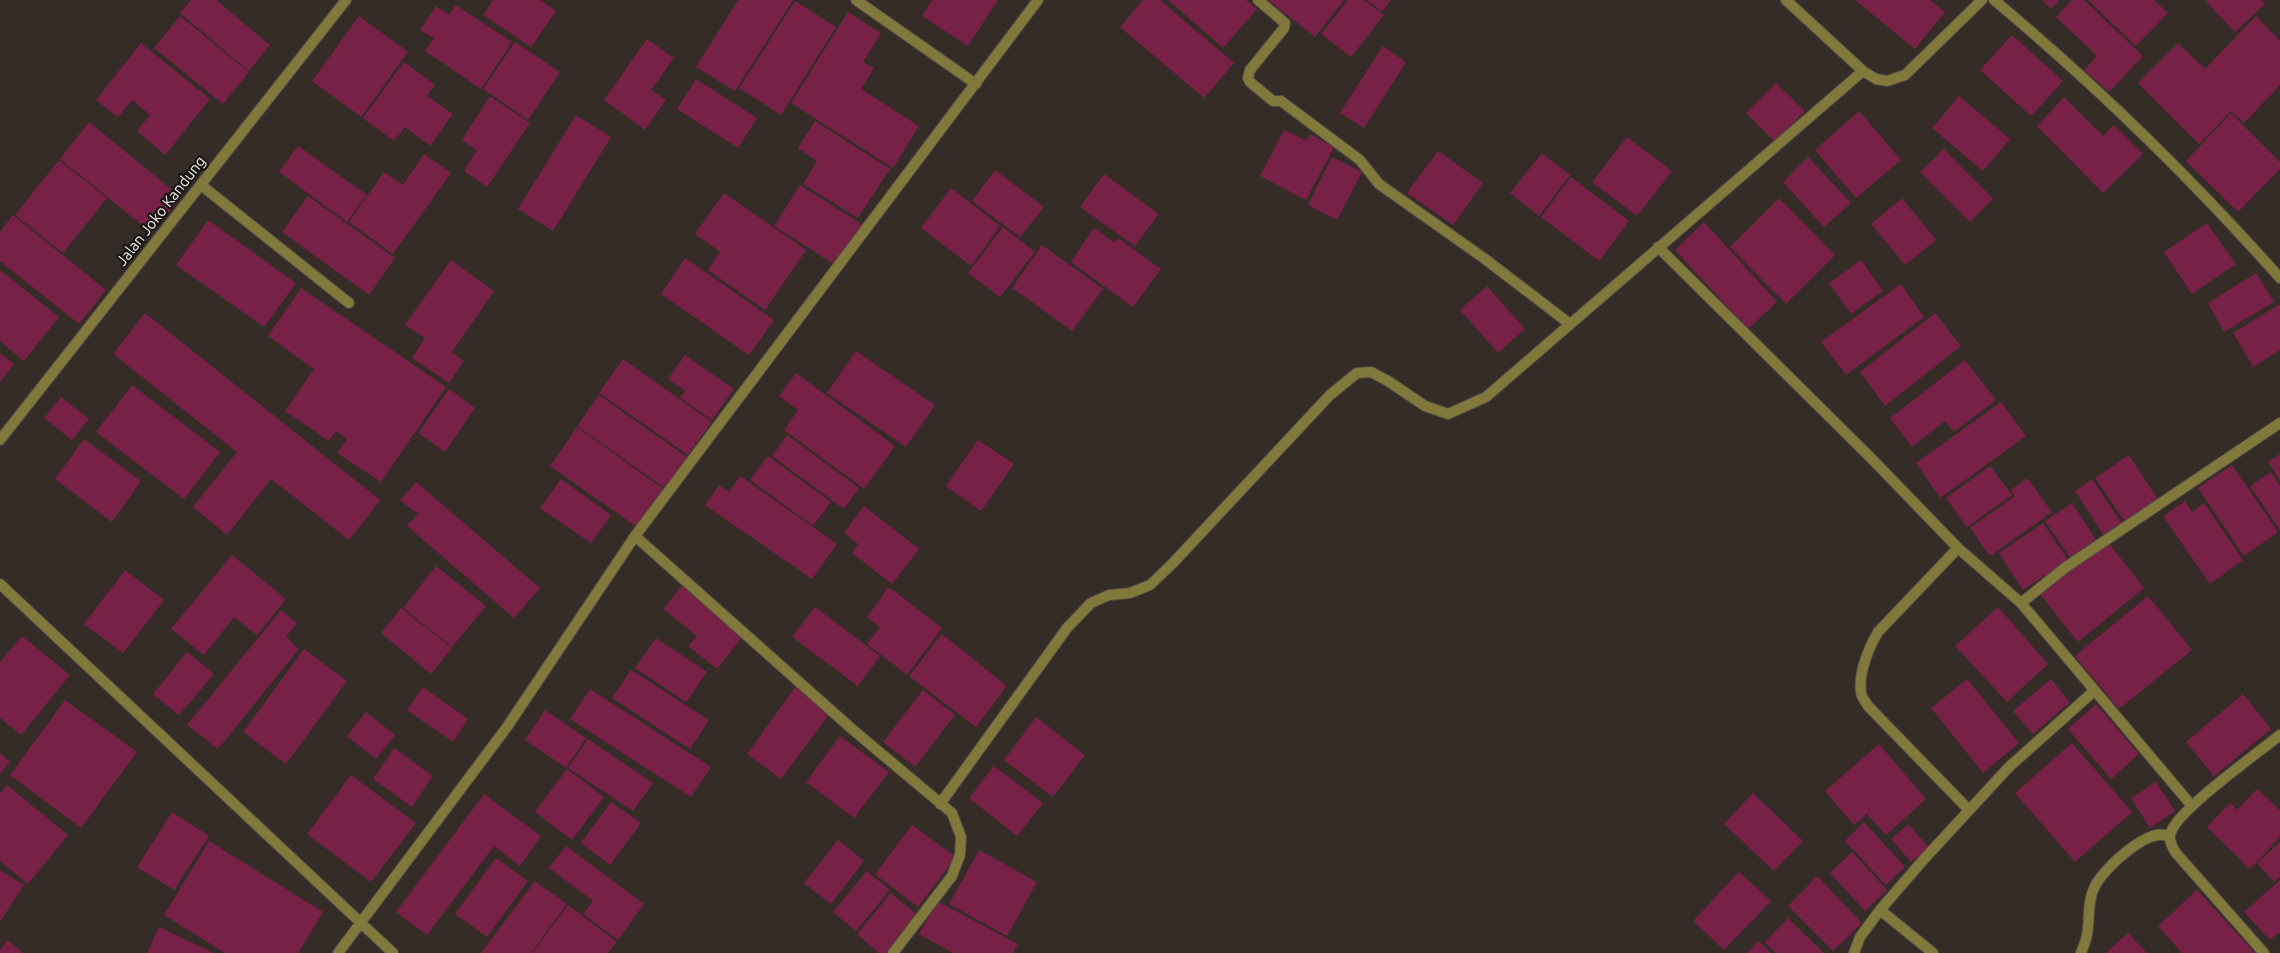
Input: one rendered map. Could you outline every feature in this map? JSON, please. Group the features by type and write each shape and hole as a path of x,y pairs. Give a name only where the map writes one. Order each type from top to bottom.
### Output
{"street":[{"name":"Jalan Joko Kandung","path":"0,440 346,0"},
{"path":"856,0 976,84"},
{"path":"338,953 507,727 636,536 1038,0"},
{"path":"1258,0 1285,23 1284,28 1250,70 1248,78 1250,82 1273,101 1281,102 1360,160 1379,184 1485,259 1570,324"},
{"path":"1786,0 1863,71 1876,79 1887,81 1905,75 1982,0"},
{"path":"1994,0 2056,52 2192,183 2280,278"},
{"path":"940,804 1067,628 1090,603 1109,595 1130,593 1150,584 1330,395 1357,373 1371,372 1388,380 1425,406 1448,414 1486,398 1863,71"},
{"path":"201,184 348,303"},
{"path":"1658,247 1872,459 1958,548 2022,603 2192,806"},
{"path":"2022,603 2066,567 2280,423"},
{"path":"636,536 852,729 952,813 962,837 960,855 952,876 893,953"},
{"path":"1958,548 1878,632 1869,648 1863,670 1861,693 1868,706 1969,810"},
{"path":"0,584 393,953"},
{"path":"1854,953 1860,937 1880,910 1969,810 2009,767 2094,691"},
{"path":"2264,953 2176,853 2171,846 2170,837 2174,826 2192,806 2280,736"},
{"path":"2081,953 2087,936 2089,903 2095,886 2108,869 2144,838 2155,834 2165,834 2170,837"},
{"path":"1880,910 1933,953"}],"building":[{"path":"191,0 216,0 270,45 249,71 180,13"},
{"path":"493,0 540,0 556,11 531,47 483,15"},
{"path":"738,0 793,0 735,91 696,67"},
{"path":"932,0 998,0 968,46 922,16"},
{"path":"1143,0 1160,0 1234,63 1204,98 1120,27"},
{"path":"1168,0 1246,0 1257,9 1223,48"},
{"path":"1268,0 1344,0 1315,37"},
{"path":"1348,0 1364,0 1384,15 1351,57 1321,34"},
{"path":"1367,0 1391,0 1382,12"},
{"path":"1855,0 1930,0 1945,12 1915,49"},
{"path":"2042,0 2059,0 2051,9"},
{"path":"2072,0 2084,0 2143,56 2109,92 2084,70 2097,56 2056,17"},
{"path":"2088,0 2154,0 2168,13 2136,46"},
{"path":"2205,0 2261,0 2265,4 2235,32"},
{"path":"795,1 836,27 781,115 739,88"},
{"path":"456,5 512,42 481,89 425,51 434,38 420,30 436,6 449,15"},
{"path":"848,12 881,33 863,62 874,68 861,89 919,126 893,168 791,103"},
{"path":"180,16 249,72 223,104 154,48"},
{"path":"359,16 408,52 361,117 312,81"},
{"path":"2256,16 2280,41 2280,85 2244,123 2231,111 2199,144 2138,83 2178,43 2205,69"},
{"path":"2012,35 2063,81 2031,116 1980,70"},
{"path":"647,39 674,58 651,90 666,100 645,130 604,100"},
{"path":"515,42 560,72 528,120 483,89"},
{"path":"141,43 210,99 165,155 137,131 150,115 132,100 118,117 96,100"},
{"path":"1383,46 1406,62 1364,128 1340,113"},
{"path":"404,62 435,85 427,96 453,114 430,146 405,127 394,141 363,118"},
{"path":"696,79 757,118 738,148 677,109"},
{"path":"1776,83 1805,111 1775,142 1746,113"},
{"path":"490,96 530,123 487,187 464,171 477,150 462,140"},
{"path":"1959,96 2010,139 1983,171 1932,128"},
{"path":"2064,97 2103,136 2114,125 2143,154 2103,193 2037,126"},
{"path":"1859,111 1901,160 1856,198 1815,150"},
{"path":"2231,113 2280,162 2280,169 2238,212 2186,161"},
{"path":"576,115 611,137 553,231 518,209"},
{"path":"815,121 890,169 858,218 803,184 817,161 798,148"},
{"path":"89,122 181,197 152,233 60,159"},
{"path":"1284,130 1307,141 1310,134 1334,147 1306,200 1260,176"},
{"path":"1627,137 1672,171 1637,216 1592,182"},
{"path":"298,146 367,195 347,222 279,172"},
{"path":"1944,149 1993,199 1970,222 1920,172"},
{"path":"1438,151 1483,183 1453,225 1407,193"},
{"path":"1542,153 1570,175 1539,216 1510,193"},
{"path":"424,154 451,173 393,254 349,222 384,172 403,185"},
{"path":"1332,157 1362,172 1337,220 1308,205"},
{"path":"1808,157 1851,203 1824,227 1783,182"},
{"path":"59,160 107,198 63,253 15,215"},
{"path":"995,170 1044,207 1020,237 972,201"},
{"path":"1104,174 1159,214 1135,246 1080,207"},
{"path":"1571,177 1629,221 1599,261 1541,217"},
{"path":"800,185 863,225 837,266 774,226"},
{"path":"951,188 1000,226 971,266 921,228"},
{"path":"724,193 806,250 765,310 708,270 720,252 695,234"},
{"path":"308,196 395,258 369,295 282,232"},
{"path":"1779,198 1835,255 1786,304 1730,247"},
{"path":"1902,198 1936,240 1905,265 1871,224"},
{"path":"13,215 106,290 79,324 0,261 0,232"},
{"path":"208,220 296,283 264,327 176,265"},
{"path":"1704,222 1777,302 1748,329 1675,250"},
{"path":"2207,223 2236,264 2192,294 2164,252"},
{"path":"1003,227 1035,252 1000,297 968,273"},
{"path":"1094,228 1114,242 1118,238 1161,269 1133,307 1071,262"},
{"path":"1042,245 1103,289 1072,331 1012,288"},
{"path":"685,258 774,320 749,355 661,294"},
{"path":"451,260 494,291 452,352 464,361 449,383 412,358 425,338 405,325"},
{"path":"1861,260 1883,291 1851,314 1829,283"},
{"path":"0,270 59,317 24,361 0,341"},
{"path":"2256,273 2274,302 2224,332 2208,303"},
{"path":"1901,284 1924,317 1846,375 1821,342"},
{"path":"1487,286 1525,329 1498,353 1460,310"},
{"path":"301,288 446,387 381,482 337,453 347,439 336,431 329,441 285,411 314,369 268,336"},
{"path":"2280,304 2280,350 2253,367 2233,333"},
{"path":"145,313 380,500 349,540 271,479 227,535 193,507 237,452 113,354"},
{"path":"1935,313 1961,346 1885,406 1860,372"},
{"path":"856,351 935,405 906,447 827,393"},
{"path":"0,353 14,364 0,382"},
{"path":"685,355 734,389 712,420 680,398 685,391 668,379"},
{"path":"623,359 712,422 688,455 599,393"},
{"path":"1965,360 1996,400 1954,432 1945,421 1912,447 1890,418"},
{"path":"796,373 895,446 864,489 784,430 798,410 779,396"},
{"path":"132,385 220,452 184,499 96,432"},
{"path":"449,389 475,408 445,452 418,433"},
{"path":"599,395 688,458 665,488 577,426"},
{"path":"61,397 89,419 72,440 44,418"},
{"path":"2001,402 2026,436 1940,498 1916,463"},
{"path":"577,427 665,490 638,528 550,466"},
{"path":"787,435 859,488 844,509 772,456"},
{"path":"84,439 141,481 112,522 55,479"},
{"path":"978,440 1014,464 981,511 946,486"},
{"path":"2280,454 2280,480 2268,462"},
{"path":"2129,455 2159,501 2126,523 2095,478"},
{"path":"768,456 831,502 813,526 750,480"},
{"path":"2232,465 2278,532 2244,556 2198,488"},
{"path":"1990,466 2012,495 1967,527 1946,498"},
{"path":"2271,472 2280,486 2280,530 2250,486"},
{"path":"740,476 837,544 812,579 705,505 719,485 729,492"},
{"path":"2027,478 2052,512 1990,556 1970,528 2015,496 2011,490"},
{"path":"561,479 611,515 591,543 540,508"},
{"path":"2092,479 2123,525 2105,537 2075,491"},
{"path":"416,482 540,588 514,618 407,526 418,514 400,500"},
{"path":"2185,501 2192,512 2204,503 2243,560 2210,584 2163,516"},
{"path":"2072,503 2097,541 2071,559 2045,521"},
{"path":"864,506 919,549 892,584 852,553 858,544 844,533"},
{"path":"2043,523 2068,560 2023,590 1999,553"},
{"path":"2107,541 2144,588 2078,642 2040,594"},
{"path":"232,555 286,599 257,635 234,617 204,655 171,629"},
{"path":"436,566 486,606 452,647 403,608"},
{"path":"125,570 164,600 123,653 84,624"},
{"path":"682,586 744,635 717,669 688,646 697,636 663,609"},
{"path":"889,587 942,628 907,675 867,644 880,627 867,617"},
{"path":"2148,596 2192,650 2119,709 2075,656"},
{"path":"815,607 880,656 858,686 792,637"},
{"path":"1998,607 2048,664 2007,702 1955,646"},
{"path":"401,608 452,648 431,674 381,633"},
{"path":"281,610 297,623 286,637 299,649 218,749 187,725"},
{"path":"942,634 1007,686 976,727 909,676"},
{"path":"22,636 70,675 21,735 0,718 0,662"},
{"path":"656,638 707,672 686,702 635,668"},
{"path":"304,649 347,681 286,764 243,732"},
{"path":"187,652 214,674 179,715 153,694"},
{"path":"631,670 709,720 690,749 612,698"},
{"path":"1967,679 2019,743 1983,773 1931,708"},
{"path":"2051,679 2070,702 2033,734 2013,711"},
{"path":"796,686 831,712 781,779 747,754"},
{"path":"423,687 468,719 453,742 407,710"},
{"path":"590,689 711,767 691,797 570,719"},
{"path":"923,690 955,715 915,767 883,742"},
{"path":"2243,694 2271,729 2214,776 2186,742"},
{"path":"65,700 137,752 81,828 10,775"},
{"path":"2096,704 2139,754 2111,779 2068,729"},
{"path":"545,710 586,738 566,768 525,740"},
{"path":"366,712 395,735 376,759 347,736"},
{"path":"1036,717 1085,755 1053,797 1004,760"},
{"path":"840,736 889,772 854,818 806,782"},
{"path":"588,739 653,783 633,811 568,768"},
{"path":"2072,743 2132,812 2075,862 2015,793"},
{"path":"1879,744 1926,799 1886,835 1867,814 1854,825 1825,791"},
{"path":"394,748 433,776 412,807 373,779"},
{"path":"0,753 10,762 0,774"},
{"path":"994,766 1043,803 1017,836 969,798"},
{"path":"567,769 604,797 572,840 535,812"},
{"path":"351,775 416,823 371,882 307,834"},
{"path":"2156,782 2175,811 2150,828 2131,798"},
{"path":"7,785 68,835 28,884 0,861 0,793"},
{"path":"2257,789 2280,810 2280,837 2250,869 2207,827 2230,803 2237,810"},
{"path":"1753,793 1803,841 1774,871 1724,824"},
{"path":"484,794 541,836 520,866 494,846 427,935 396,912"},
{"path":"611,802 641,823 610,865 581,843"},
{"path":"172,812 209,836 174,890 137,867"},
{"path":"1864,822 1905,867 1886,885 1845,841"},
{"path":"1908,824 1929,848 1911,862 1891,839"},
{"path":"912,825 956,857 918,907 875,874"},
{"path":"838,840 864,861 831,904 804,883"},
{"path":"209,841 323,912 298,953 225,953 164,915"},
{"path":"2280,842 2280,877 2274,882 2257,863"},
{"path":"566,846 644,904 618,940 583,914 593,901 549,868"},
{"path":"979,850 1037,882 1007,936 949,904"},
{"path":"1852,852 1887,890 1865,911 1830,873"},
{"path":"496,858 528,881 487,937 455,914"},
{"path":"0,870 24,885 0,922"},
{"path":"867,871 890,890 856,931 833,912"},
{"path":"1739,872 1771,901 1724,950 1693,921"},
{"path":"1817,876 1862,923 1833,951 1788,906"},
{"path":"2280,880 2280,932 2270,940 2244,912"},
{"path":"535,881 567,904 531,953 481,953"},
{"path":"2197,890 2255,953 2182,953 2158,926"},
{"path":"891,893 917,915 886,953 879,953 857,934"},
{"path":"937,901 1018,944 1013,953 953,953 919,934"},
{"path":"568,905 617,942 608,953 532,953"},
{"path":"1788,918 1824,953 1776,953 1765,942"},
{"path":"159,927 214,953 147,953"},
{"path":"2128,933 2147,953 2106,953"},
{"path":"8,940 23,953 0,953 0,950"},
{"path":"1759,941 1771,953 1747,953"}]}
